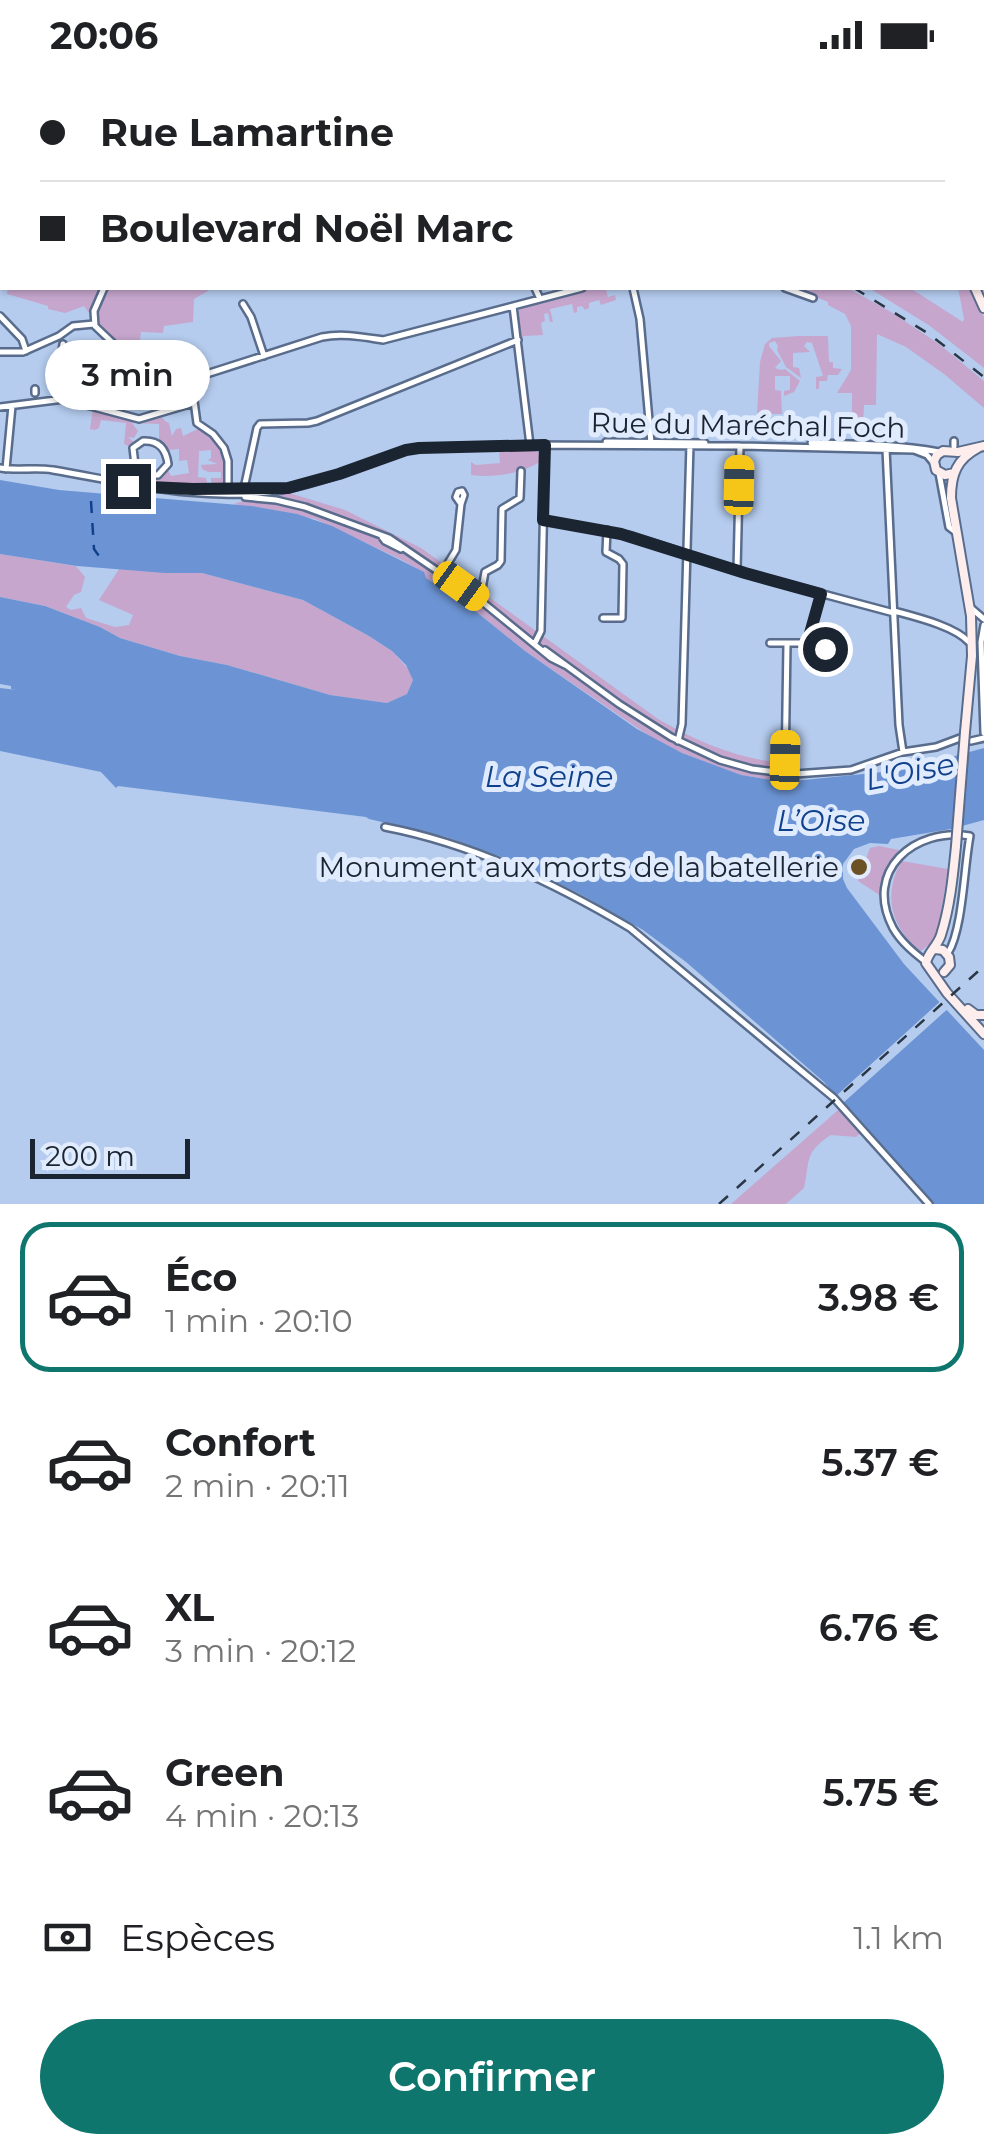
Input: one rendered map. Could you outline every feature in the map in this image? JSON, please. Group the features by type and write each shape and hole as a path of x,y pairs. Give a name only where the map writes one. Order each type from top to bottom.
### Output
{"main road":[{"path":"939,972 950,963 942,951 942,932 971,738 970,606 951,498 958,462 954,447"},
{"path":"951,498 935,458 954,447 983,447"},
{"path":"958,462 983,447"},
{"path":"940,473 954,473"},
{"path":"962,568 972,652 969,681"},
{"path":"942,951 927,955 929,970 939,972 984,1031"},
{"path":"939,972 948,994 984,1031"},
{"path":"968,1009 984,1015 984,1031"}],"street":[{"path":"103,290 94,311 94,324 136,364 190,380 322,337 343,334 384,340 574,290"},
{"path":"536,290 540,299"},
{"path":"633,290 640,319 650,444"},
{"path":"791,290 813,298"},
{"path":"243,304 264,356"},
{"path":"513,306 530,445"},
{"path":"0,316 20,337 26,350"},
{"path":"60,398 63,339 73,326 94,324"},
{"path":"0,352 18,353 63,339"},
{"path":"249,494 260,424 308,424 518,340"},
{"path":"190,380 198,425 213,434 224,448 228,491"},
{"path":"0,408 35,395 139,418 193,403"},
{"path":"12,406 3,468 47,469 128,486 249,494 319,511 394,541 620,704 678,740 740,766 785,773 854,770 903,752 971,738 982,620 970,606"},
{"path":"143,441 159,444 168,464 158,476 150,477 140,472 133,460 133,448 143,441"},
{"name":"Rue du Maréchal Foch","path":"249,494 339,474 406,450 807,442 920,452 934,463"},
{"path":"678,740 682,728 690,444"},
{"path":"736,570 740,444"},
{"name":"Rue du Maréchal Foch","path":"886,448 918,444 941,452"},
{"path":"535,643 541,631 545,445"},
{"path":"886,448 903,752"},
{"path":"480,600 485,572 500,560 502,508 520,498 520,471"},
{"path":"940,473 949,526 956,533"},
{"name":"Rue du Maréchal Foch","path":"249,494 288,488"},
{"path":"442,573 456,550 460,504"},
{"path":"543,520 607,530 736,570 894,612 954,631 969,642"},
{"path":"603,618 622,618 623,564 606,552 607,530"},
{"path":"807,644 821,594"},
{"path":"954,631 982,620"},
{"path":"770,643 807,644 846,654"},
{"path":"785,773 787,644"},
{"path":"385,826 442,840 498,860 599,910 646,940 827,1091 929,1204"},
{"path":"926,962 894,930 884,898 888,876 900,856 917,842 952,834 970,836 954,940 942,951"}],"shaded area":[{"path":"8,290 99,290 89,313 84,306 65,313 7,294"},
{"path":"107,290 208,291 194,299 193,322 164,326 163,333 141,332 137,361 102,330 102,302"},
{"path":"587,290 606,290 608,297 615,295 616,300 601,305 599,300 589,303 589,308 577,307 574,313 572,304 550,309 553,322 548,313 544,314 543,335 521,339 518,311 524,306"},
{"path":"799,290 852,290 891,312 984,381 984,408 906,347 877,334 876,405 864,405 863,429 852,431 852,393 837,393 851,370 851,326 845,314"},
{"path":"872,290 913,290 963,322 958,290 971,290 984,317 984,368 930,326"},
{"path":"828,336 829,362 833,362 833,368 842,369 838,375 828,375 827,381 819,381 816,389 816,377 823,376 812,343 804,346 810,352 793,353 793,367 799,368 801,378 786,367 775,341 769,343 781,361 775,368 785,369 800,381 794,392 784,396 784,391 790,390 790,376 775,376 775,390 781,391 782,414 761,414 761,430 756,430 760,362 765,344 772,338"},
{"path":"93,408 138,421 158,412 169,423 172,436 176,429 181,428 183,436 198,429 222,451 226,484 211,486 211,478 221,478 221,472 202,469 201,465 217,464 208,460 211,450 199,451 198,477 206,478 208,486 150,484 151,478 168,470 171,476 189,473 187,460 179,461 179,449 168,450 168,459 159,441 159,424 132,423 138,431 134,438 128,437 134,442 131,447 124,444 126,423 101,420 99,428 90,429"},
{"path":"529,449 540,453 540,462 524,470 471,475 471,462 500,463 499,450"},
{"path":"288,490 345,510 421,548 658,719 718,748 782,763 784,782 740,775 655,740 400,559 315,519 234,504"},
{"path":"0,554 76,566 85,577 81,592 66,607 81,608 86,618 115,627 129,625 133,615 99,600 119,569 202,573 303,600 392,651 413,680 407,694 387,703 330,695 120,638 45,606 0,597"},
{"path":"870,848 899,850 886,871 881,896 858,881"},
{"path":"902,861 948,869 937,938 921,951 903,932 893,910 892,885"},
{"path":"845,1104 866,1128 856,1137 831,1135 816,1147 804,1188 786,1204 731,1204"}],"water":[{"name":"La Seine","path":"0,480 59,490 251,506 297,514 332,526 424,572 426,578 525,651 637,729 682,753 741,775 784,782 903,770 984,748 984,820 854,849 843,864 843,879 904,964 984,1050 984,1204 933,1204 824,1082 686,962 643,930 510,860 446,837 366,817 116,788 101,772 0,751 0,688 17,690 0,684 0,597 45,606 120,638 180,656 227,665 330,695 387,703 407,694 413,680 406,665 392,651 303,600 202,573 77,566 0,554"}],"pier":[{"path":"944,998 951,1006 843,1105 836,1096"}],"ferry route":[{"path":"91,501 94,549 102,560"}],"railway":[{"path":"857,290 929,334 984,377"},
{"path":"719,1204 984,966"}],"place":[{"name":"Monument aux morts de la batellerie","path":"859,867"}],"route":[{"path":"128,486 288,488 406,450 545,445 543,520 621,534 821,594 807,644 825,649"}],"water label":[{"name":"L'Oise","path":"910,772"},
{"name":"L’Oise","path":"821,821"}]}
